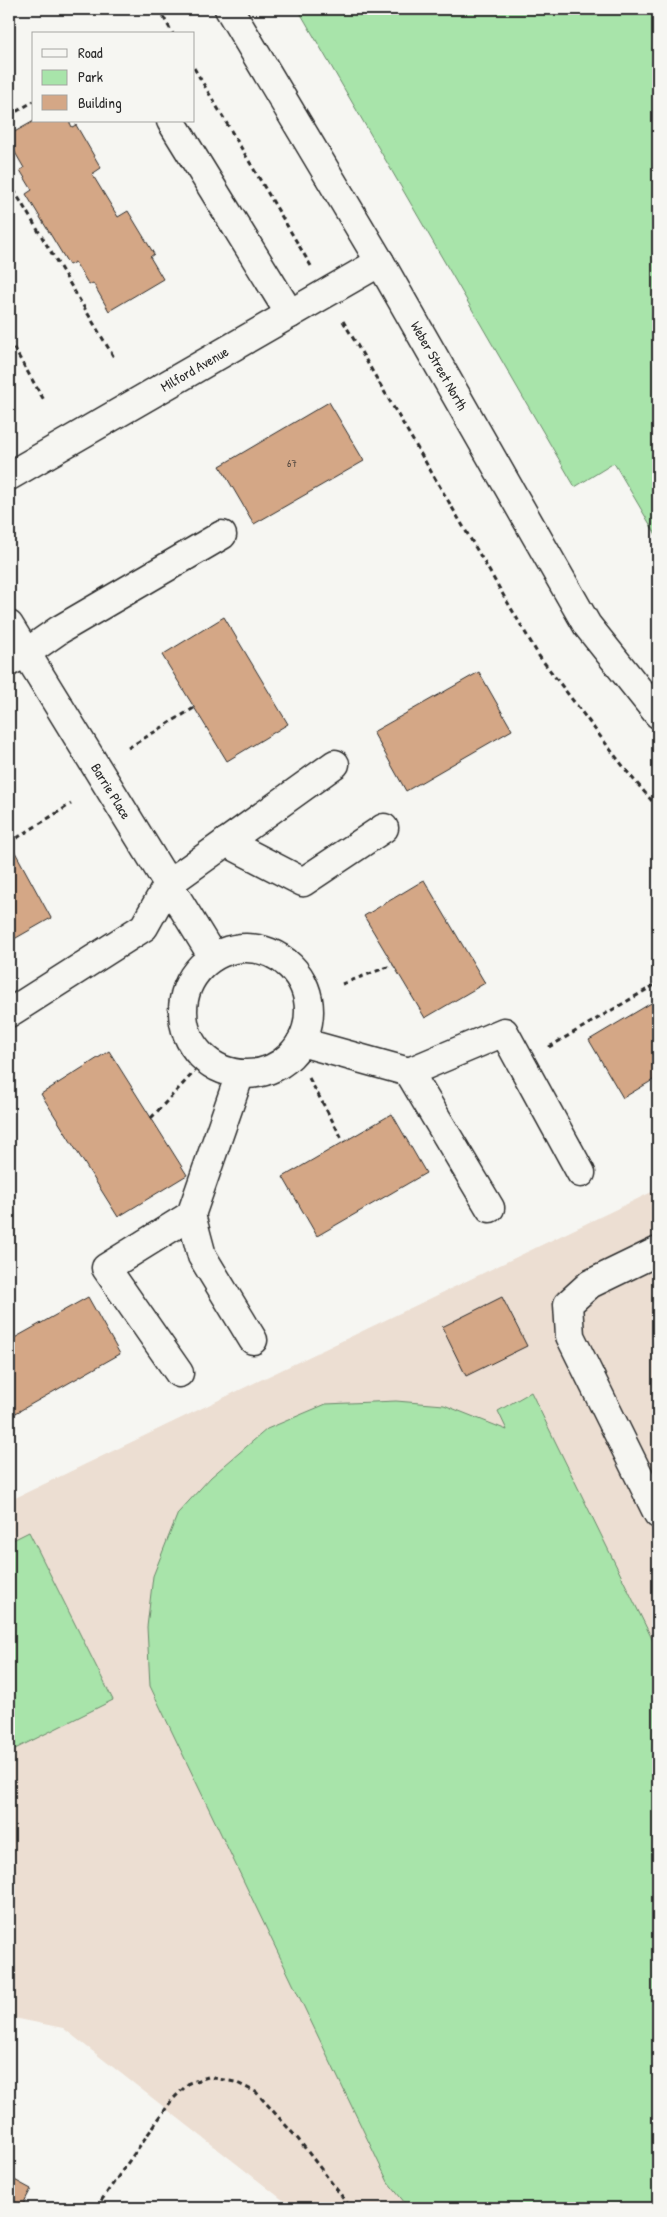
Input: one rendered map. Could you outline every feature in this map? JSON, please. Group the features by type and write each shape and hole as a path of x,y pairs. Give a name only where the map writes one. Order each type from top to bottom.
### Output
{"street":[{"name":"Weber Street North","path":"229,9 380,262 587,625 658,714"},
{"path":"172,122 290,314"},
{"name":"Milford Avenue","path":"9,476 380,262"},
{"path":"17,658 59,630 222,535"},
{"name":"Barrie Place","path":"9,625 17,658 168,884 213,957"},
{"path":"9,1013 144,927 168,884 334,764"},
{"path":"226,842 303,882 384,828"},
{"path":"250,948 271,953 282,959 298,974 307,994 308,1020 302,1042 282,1063 262,1072 240,1074 214,1066 194,1047 184,1028 182,1006 186,990 197,971 213,957 228,950 250,948"},
{"path":"302,1042 409,1072 504,1032 581,1173"},
{"path":"409,1072 490,1208"},
{"path":"240,1074 191,1215 202,1256 254,1340"},
{"path":"179,1373 106,1268 191,1215"},
{"path":"658,1251 590,1284 568,1304 570,1336 658,1514"}],"path":[{"path":"158,9 172,32"},
{"path":"195,70 311,265"},
{"path":"9,116 32,102"},
{"path":"9,182 115,359"},
{"path":"340,315 539,656 629,774 658,808"},
{"path":"9,340 44,400"},
{"path":"128,748 194,708"},
{"path":"9,842 71,804"},
{"path":"342,984 393,965"},
{"path":"556,1043 658,983"},
{"path":"151,1118 195,1071"},
{"path":"308,1077 344,1142"},
{"path":"96,2208 172,2100 189,2083 208,2077 235,2082 256,2092 298,2139 351,2208"}],"shaded area":[{"path":"658,1189 658,2208 293,2208 63,2028 9,2017 9,1501"}],"green space":[{"path":"298,9 658,9 658,538 614,463 575,487"},
{"path":"531,1392 658,1651 658,2208 409,2208 388,2182 150,1686 147,1627 153,1576 178,1513 211,1477 267,1429 326,1404 396,1401 444,1405 507,1430 498,1411"},
{"path":"29,1532 113,1700 9,1752 9,1542"}],"building":[{"path":"32,122 70,122 72,127 76,125 101,168 92,174 118,217 128,211 154,254 150,257 163,279 109,311 93,283 89,285 75,262 69,265 26,194 32,190 20,170 24,168 9,142 9,135"},
{"path":"329,402 364,461 254,524 220,466"},
{"path":"224,617 288,724 227,761 162,655"},
{"path":"479,672 512,730 406,791 373,732"},
{"path":"9,841 51,918 9,942"},
{"path":"424,880 485,983 425,1018 364,916"},
{"path":"658,999 658,1077 623,1098 589,1040"},
{"path":"109,1051 187,1175 118,1217 41,1094"},
{"path":"392,1114 426,1173 317,1236 283,1177"},
{"path":"88,1297 120,1354 14,1414 9,1404 9,1341"},
{"path":"502,1297 527,1346 466,1376 442,1327"},
{"path":"9,2177 31,2189 21,2208 9,2208"}]}
